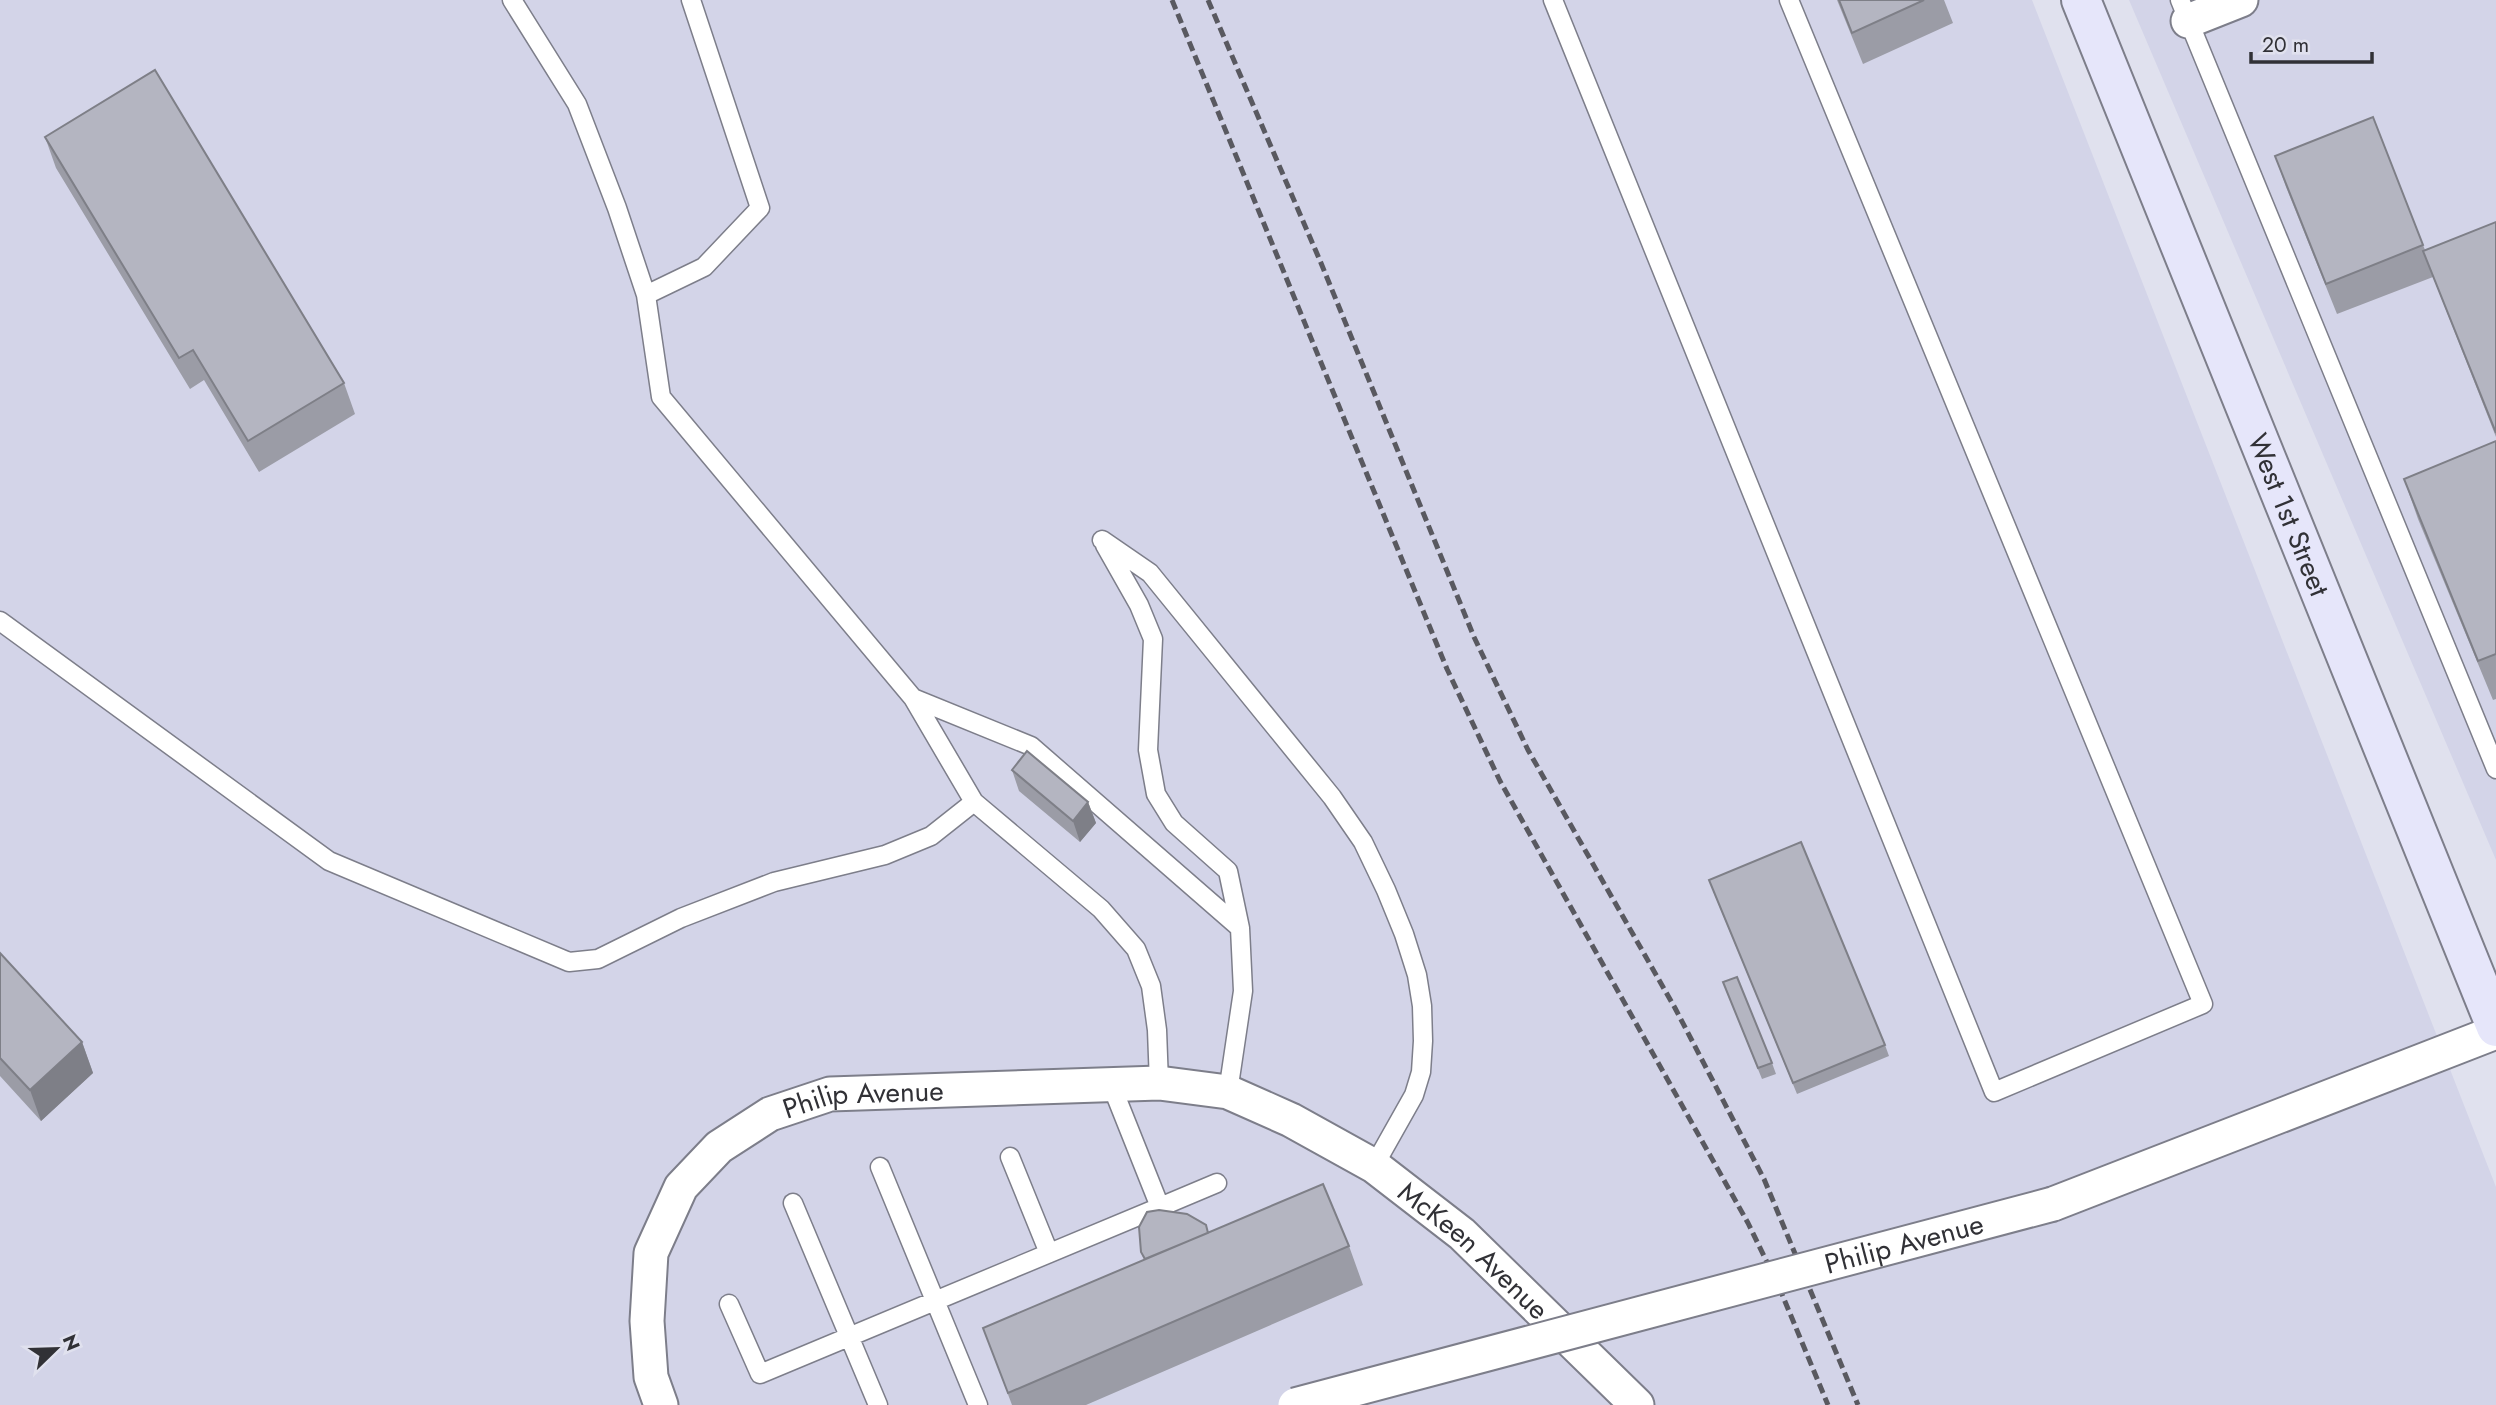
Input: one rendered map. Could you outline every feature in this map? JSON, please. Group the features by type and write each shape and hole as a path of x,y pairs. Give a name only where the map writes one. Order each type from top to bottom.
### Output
{"street":[{"name":"West 1st Street","path":"2081,0 2496,1030"},
{"path":"2184,10 2241,0"},
{"name":"Philip Avenue","path":"1295,1405 2053,1204 2496,1030"},
{"name":"Philip Avenue","path":"661,1405 651,1377 647,1321 652,1253 681,1187 719,1147 770,1114 830,1094 1158,1083 1228,1092 1291,1120"},
{"name":"McKeen Avenue","path":"1291,1120 1374,1166 1462,1234 1637,1405"}],"lane":[{"path":"512,0 577,104 617,208 646,295 662,397 913,698 974,802 1093,901 1136,949 1151,986 1157,1030 1158,1083"},
{"path":"646,295 704,267 760,208 691,0"},
{"path":"1553,0 1994,1092 2203,1004 1789,0"},
{"path":"2184,10 2496,769"},
{"path":"1228,1092 1243,991 1240,928 1228,871 1174,822 1156,794 1148,750 1153,639 1139,605 1102,540 1150,573 1332,797 1363,842 1386,890 1417,975 1422,1006 1423,1041 1421,1072 1414,1095 1374,1166"},
{"path":"0,621 329,861 569,962 598,959 681,918 774,881 885,855 931,836 974,802"},
{"path":"913,698 1031,746 1240,928"},
{"path":"1111,1084 1160,1207"},
{"path":"1010,1157 1049,1253"},
{"path":"880,1167 978,1405"},
{"path":"729,1304 760,1374 1217,1183"},
{"path":"793,1203 878,1405"}],"shaded area":[{"path":"0,0 2032,0 2496,1187 2496,1405 0,1405"},
{"path":"2129,0 2496,0 2496,860"}],"building":[{"path":"1839,0 1924,0 1852,33"},
{"path":"155,70 344,383 248,441 193,350 179,358 45,137"},
{"path":"2373,117 2423,245 2326,284 2275,156"},
{"path":"2496,222 2496,433 2423,251"},
{"path":"2496,441 2496,654 2478,661 2404,479"},
{"path":"1027,751 1088,802 1073,821 1012,770"},
{"path":"1801,842 1885,1045 1793,1083 1709,880"},
{"path":"0,953 82,1042 30,1090 0,1058"},
{"path":"1737,977 1772,1063 1758,1068 1723,982"},
{"path":"1323,1184 1349,1246 1008,1393 983,1328"},
{"path":"1159,1210 1187,1214 1206,1225 1208,1233 1145,1259 1141,1252 1139,1227 1147,1212"}],"railway":[{"path":"1172,0 1447,669 1500,781 1748,1223 1779,1287 1828,1405"},
{"path":"1208,0 1321,263 1474,637 1528,750 1675,1008 1764,1179 1858,1405"}]}
